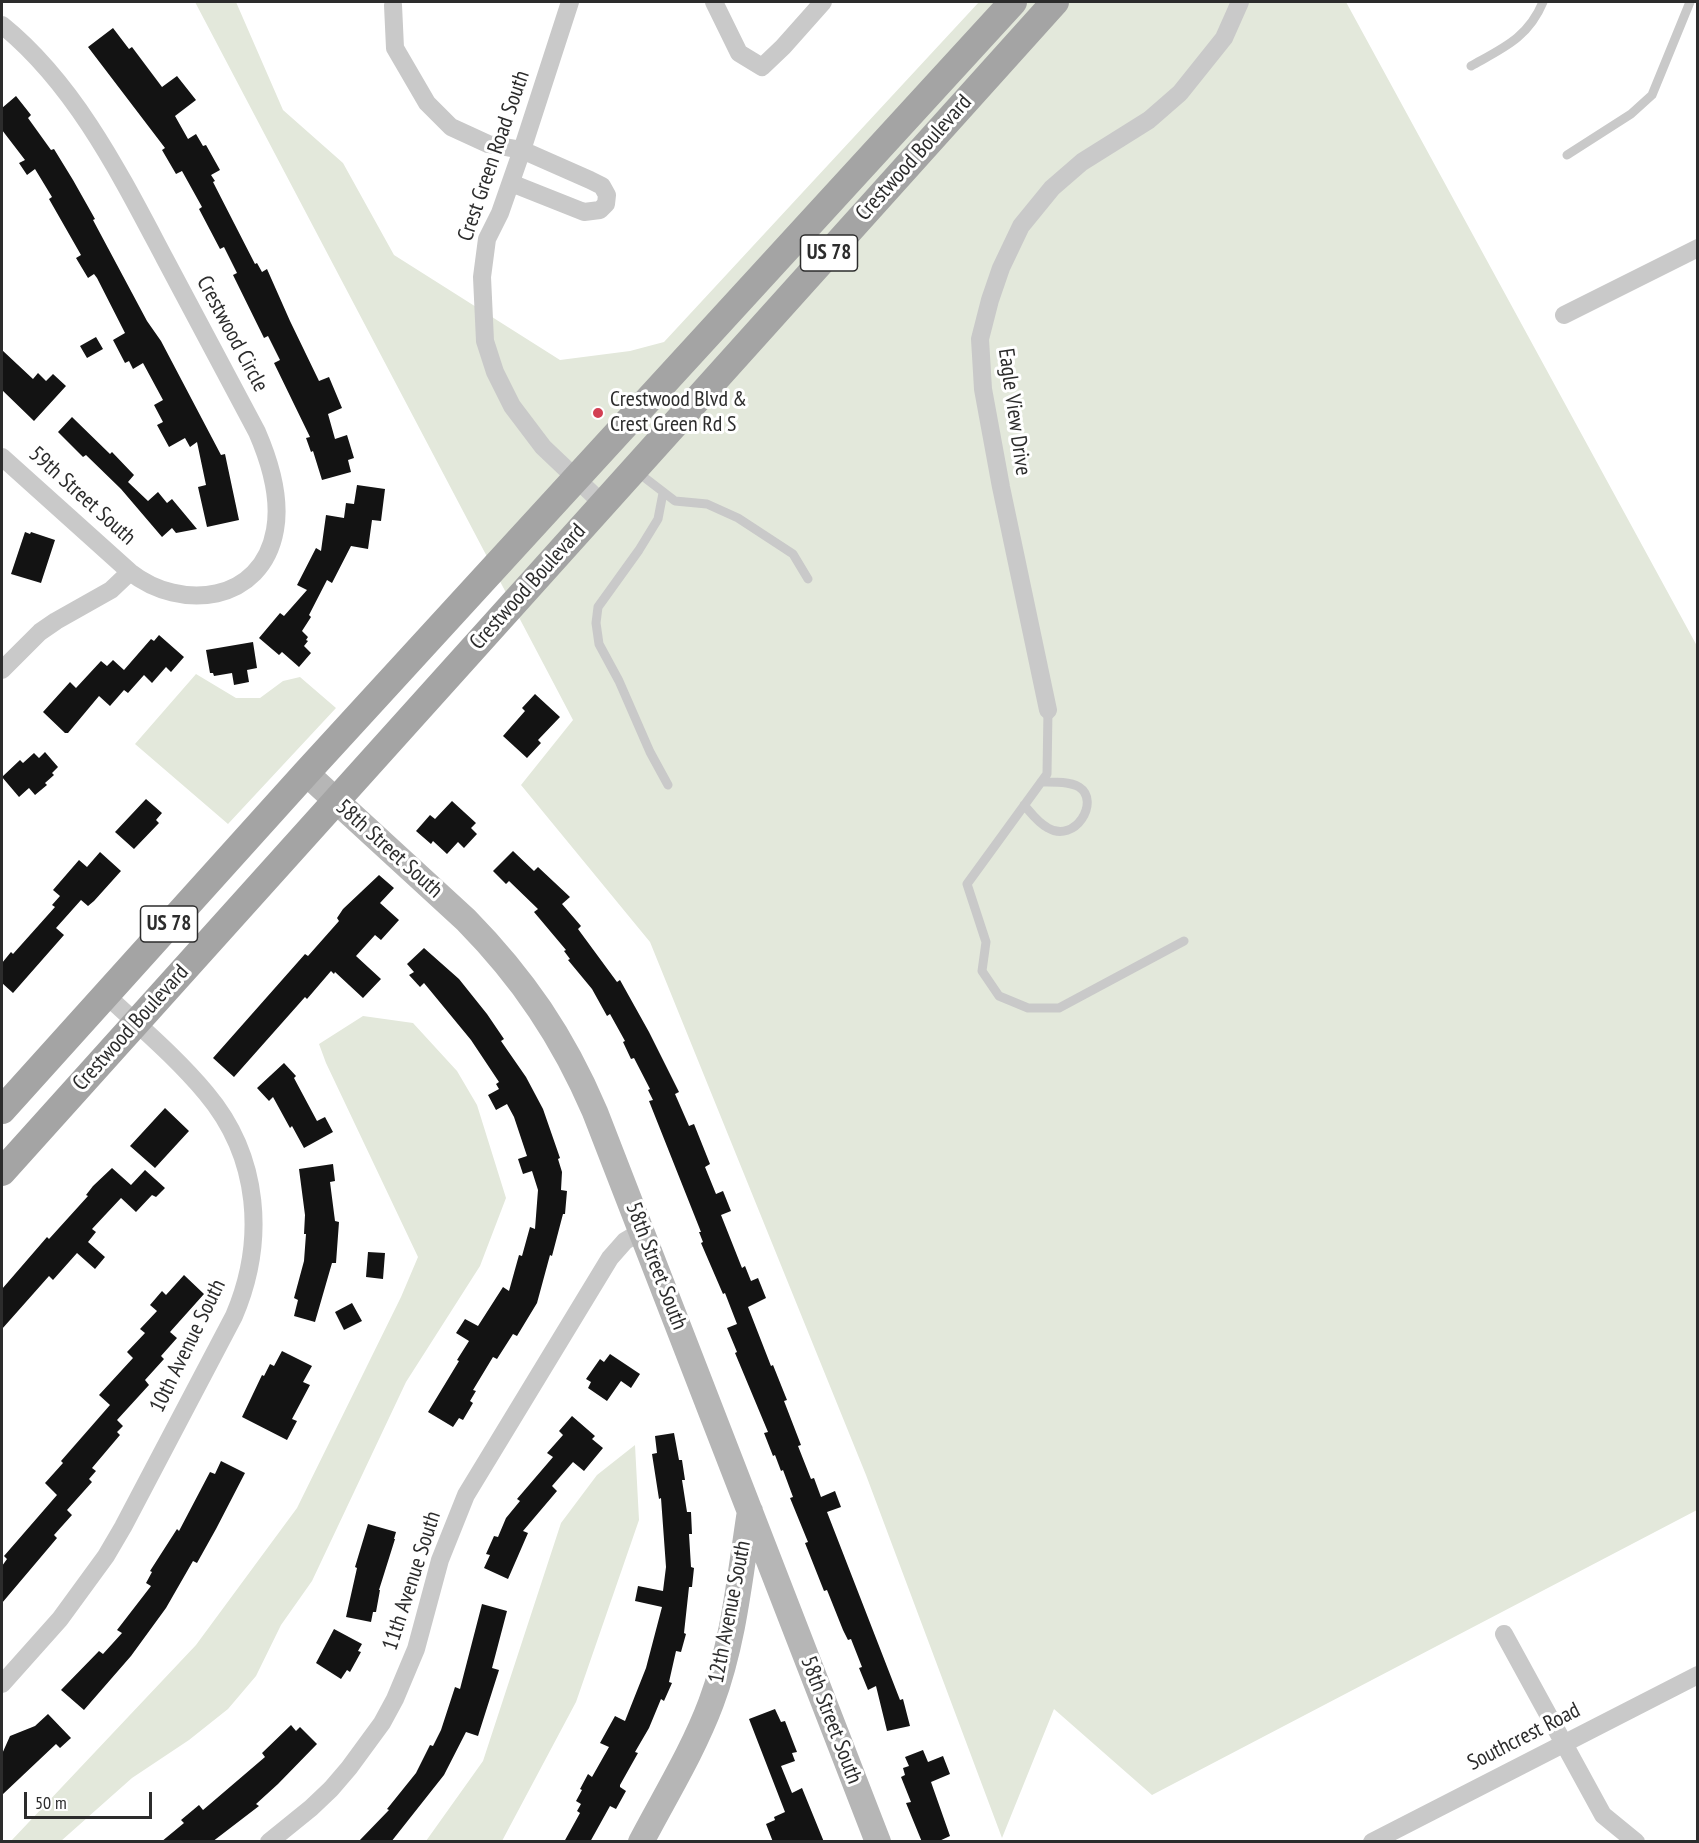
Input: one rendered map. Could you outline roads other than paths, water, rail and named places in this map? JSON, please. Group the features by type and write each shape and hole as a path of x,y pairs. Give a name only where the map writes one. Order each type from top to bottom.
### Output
{"main road":[{"name":"Crestwood Boulevard","path":"2,1110 306,773 1013,2"},
{"name":"Crestwood Boulevard","path":"2,1172 1055,2"}],"street":[{"name":"Crest Green Road South","path":"570,2 511,183 487,239 482,277 485,341 495,372 512,406 543,447 603,504"},
{"path":"714,2 740,53 762,67 823,2"},
{"name":"Eagle View Drive","path":"1048,710 1001,488 983,389 980,339 990,300 1001,268 1021,226 1052,188 1082,162 1149,120 1180,93 1224,38 1240,2"},
{"path":"393,5 395,48 427,103 452,127 488,144 522,150 602,186 607,195 606,204 600,210 584,212 511,183"},
{"name":"Crestwood Circle","path":"2,25 21,41 51,76 88,124 109,158 252,422 270,464 276,498 275,529 266,557 247,579 221,593 192,597 164,592 145,583 130,572"},
{"path":"1564,315 1698,248"},
{"name":"59th Street South","path":"2,457 130,572"},
{"path":"2,670 40,633 56,621 111,590 130,572"},
{"name":"58th Street South","path":"306,773 491,945 536,1001 570,1057 642,1231 878,1842"},
{"name":"10th Avenue South","path":"2,1684 60,1619 87,1584 111,1547 234,1316 248,1276 252,1255 254,1213 247,1170 236,1140 208,1094 105,994"},
{"name":"11th Avenue South","path":"269,1842 331,1789 355,1761 382,1723 416,1650 440,1560 466,1495 610,1258 625,1241 642,1231"},
{"name":"12th Avenue South","path":"641,1842 691,1748 714,1694 731,1628 750,1510"},
{"path":"1504,1634 1603,1815 1636,1842"},
{"name":"Southcrest Road","path":"1372,1842 1698,1675"}],"lane":[{"path":"1471,66 1519,39 1539,13 1543,2"},
{"path":"1567,155 1631,114 1652,95 1690,2"},
{"path":"634,470 675,501 707,504 738,518 793,555 808,579"},
{"path":"663,493 658,519 598,607 596,623 599,644 668,785"},
{"path":"1048,710 1047,774 967,884 986,942 982,971 999,996 1028,1008 1059,1008 1184,941"},
{"path":"1024,805 1049,829 1063,833 1074,828 1083,819 1087,807 1086,796 1079,787 1067,783 1041,782"}],"place":[{"name":"Crestwood Blvd & Crest Green Rd S","path":"598,413"}]}
